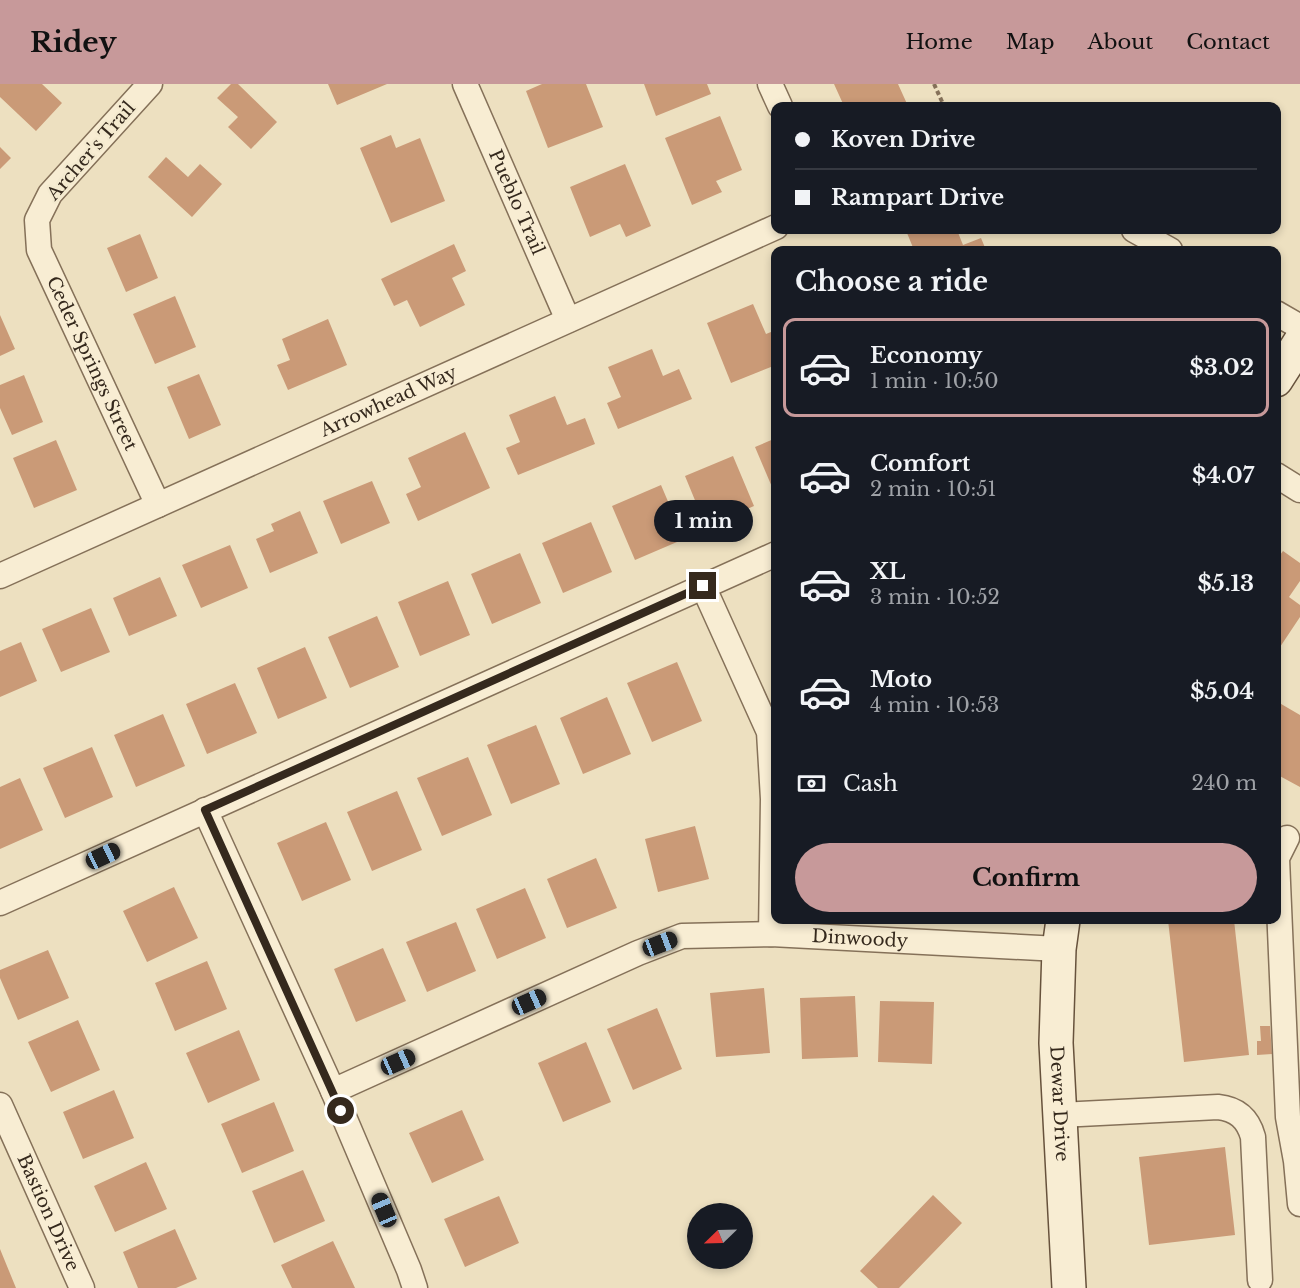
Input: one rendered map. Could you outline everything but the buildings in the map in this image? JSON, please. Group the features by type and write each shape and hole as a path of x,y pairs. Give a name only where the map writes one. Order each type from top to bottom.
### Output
{"street":[{"name":"Archer's Trail","path":"37,220 50,194 150,84"},
{"name":"Pueblo Trail","path":"465,84 568,320"},
{"path":"770,84 778,102"},
{"name":"Ceder Springs Street","path":"37,220 39,250 158,505"},
{"name":"Arrowhead Way","path":"0,576 771,228"},
{"path":"1141,234 1163,246"},
{"path":"1281,316 1300,327"},
{"path":"1281,372 1300,342"},
{"path":"1281,478 1300,490"},
{"path":"0,903 771,556"},
{"path":"703,586 769,732 771,766"},
{"path":"205,810 333,1091 415,1288"},
{"path":"771,924 771,934"},
{"path":"1279,924 1288,1117 1296,1161 1300,1204"},
{"name":"Dinwoody","path":"333,1091 638,953 682,936 1061,934"},
{"name":"Dewar Drive","path":"1061,934 1056,1043 1069,1288"},
{"name":"Bastion Drive","path":"0,1106 82,1288"},
{"path":"1060,1115 1218,1107 1229,1108 1242,1116 1250,1125 1253,1137 1260,1280"}],"path":[{"path":"934,84 942,102"}],"route":[{"path":"341,1111 205,810 703,586"}]}
